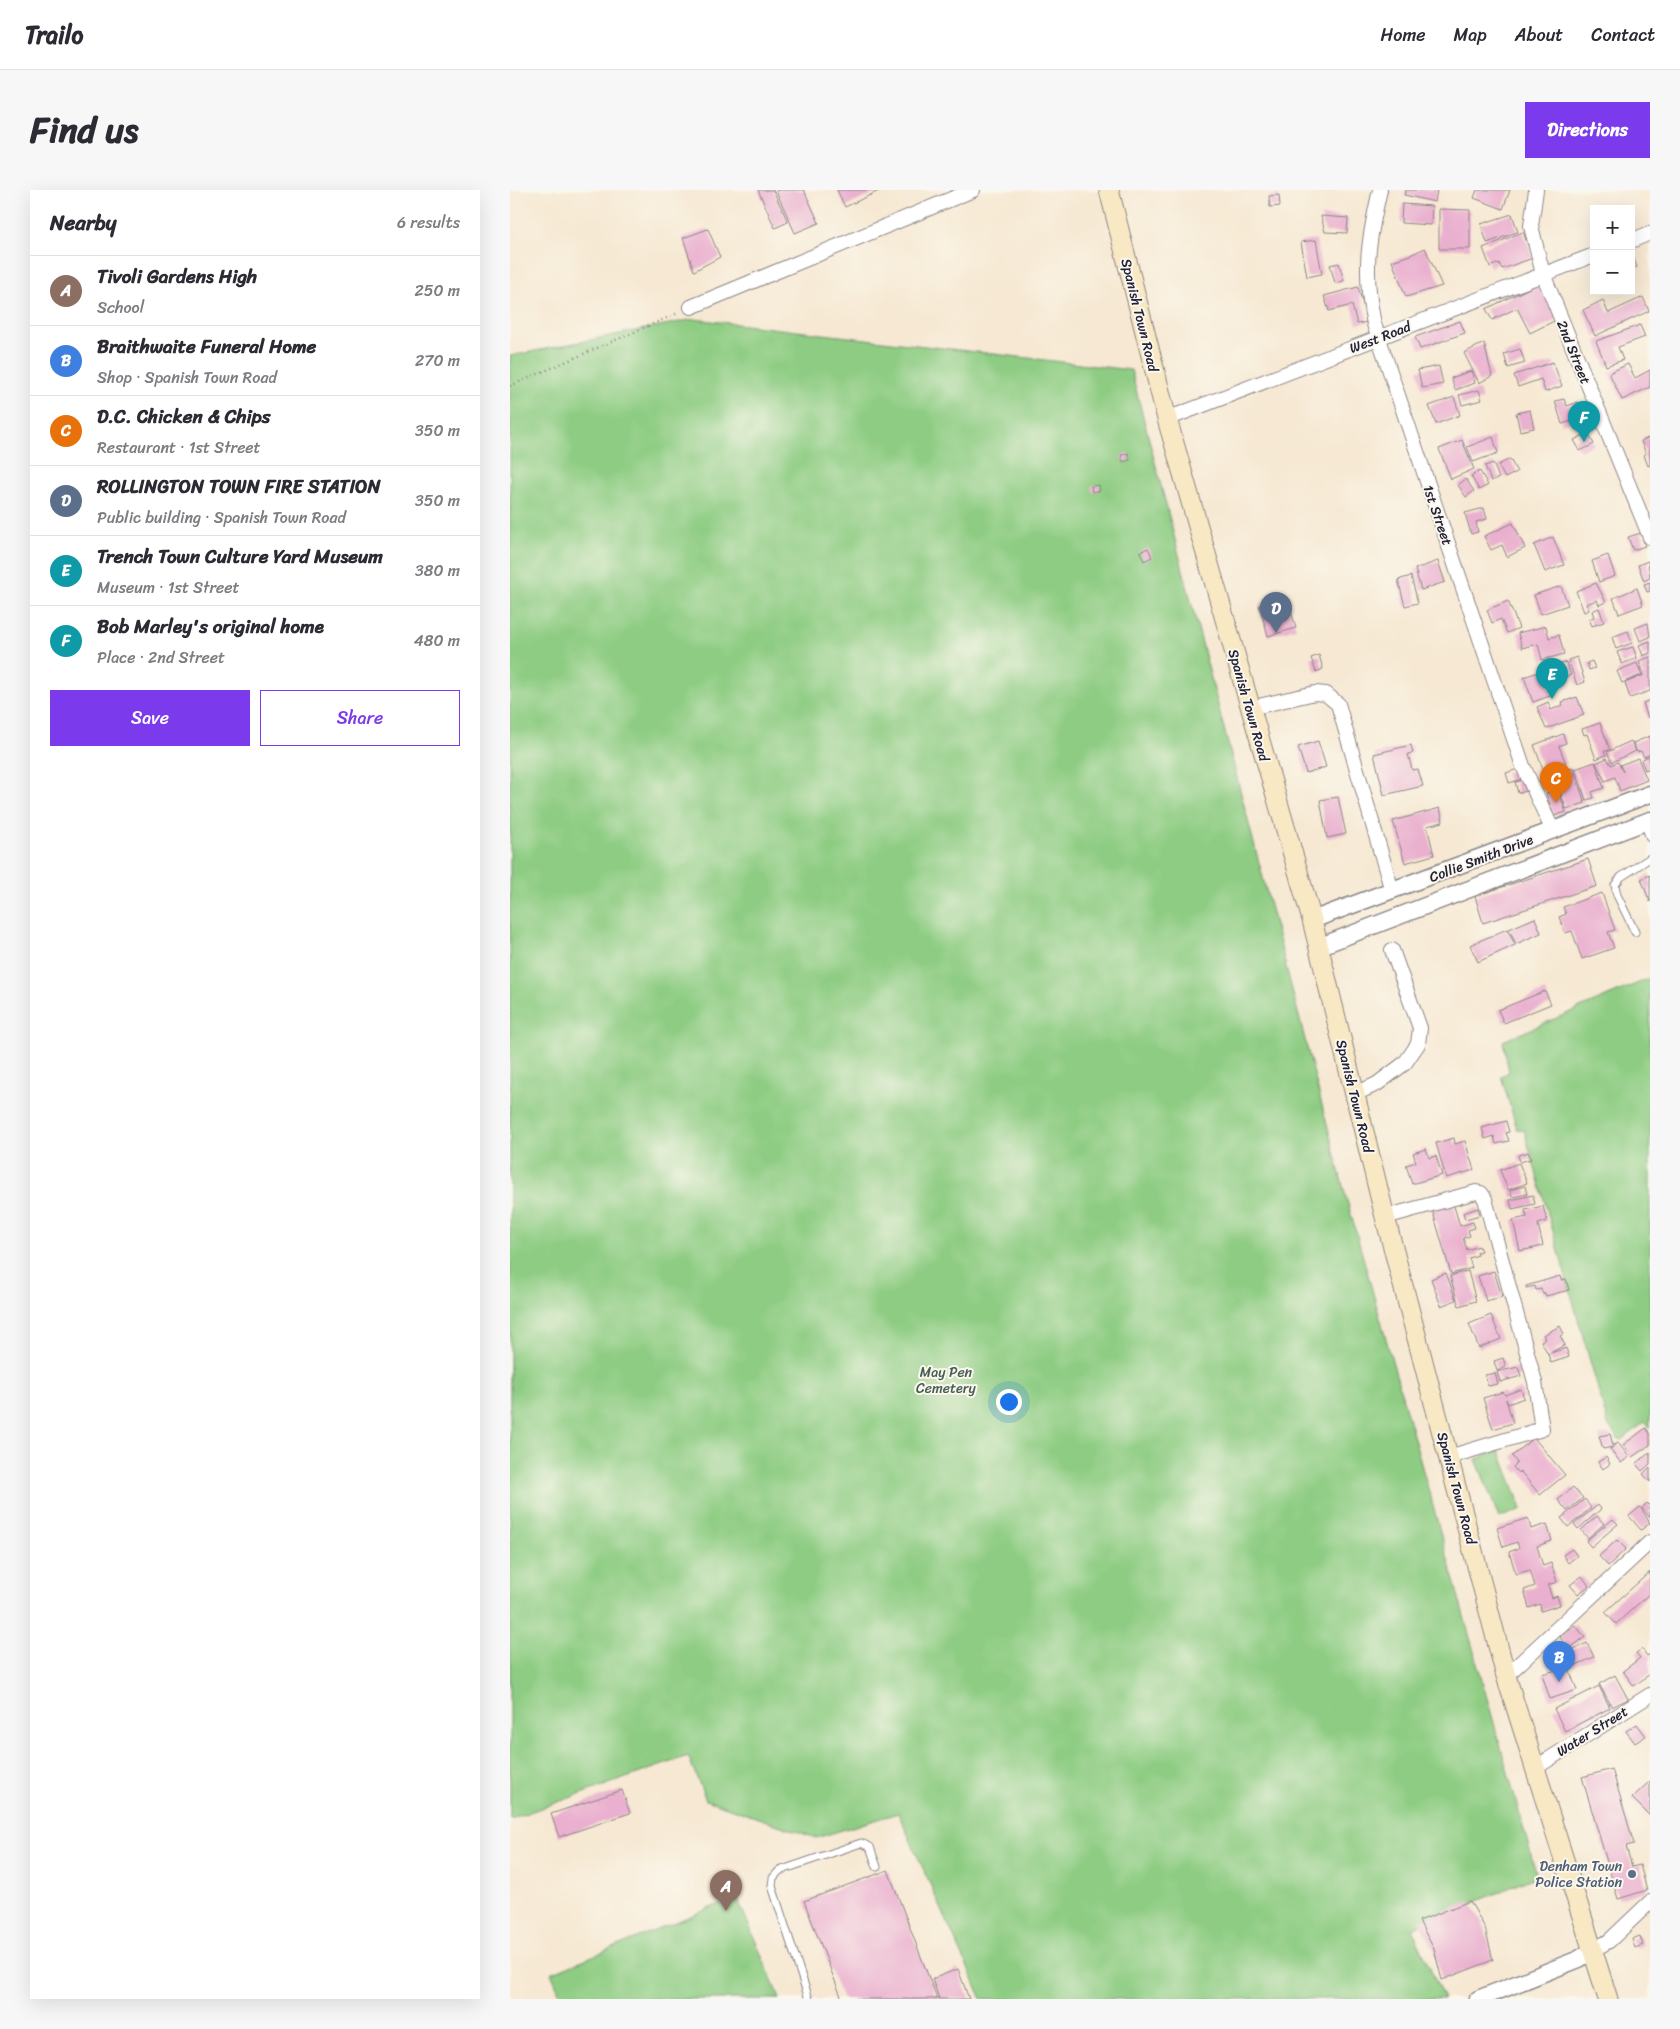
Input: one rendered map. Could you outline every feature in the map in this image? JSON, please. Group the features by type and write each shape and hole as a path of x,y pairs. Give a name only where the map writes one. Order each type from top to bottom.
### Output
{"main road":[{"name":"Spanish Town Road","path":"1109,190 1166,419 1312,920 1385,1217 1506,1676 1608,1999"}],"street":[{"path":"691,307 973,190"},
{"name":"1st Street","path":"1380,190 1368,245 1367,265 1371,309 1378,338 1523,766 1554,831"},
{"name":"2nd Street","path":"1536,190 1531,226 1543,274 1650,537"},
{"path":"1635,239 1650,233"},
{"name":"West Road","path":"1166,419 1590,256"},
{"path":"1250,708 1314,693 1326,694 1338,704 1392,891"},
{"name":"Collie Smith Drive","path":"1312,920 1650,794"},
{"name":"Collie Smith Drive","path":"1318,947 1648,827"},
{"path":"1355,1094 1377,1084 1405,1063 1418,1044 1420,1028 1392,950"},
{"path":"1385,1217 1476,1192 1481,1193 1485,1199 1535,1382 1542,1429 1449,1457"},
{"path":"1506,1676 1650,1542"},
{"name":"Water Street","path":"1535,1768 1650,1694"},
{"path":"1478,1999 1579,1958 1609,1941 1650,1902"}],"lane":[{"path":"1635,932 1617,895 1615,885 1621,877 1650,858"},
{"path":"810,1999 772,1886 773,1878 779,1871 861,1843 870,1847 877,1867"}],"path":[{"path":"510,386 691,307"}],"green space":[{"name":"May Pen Cemetery","path":"694,319 1131,370 1343,1186 1537,1876 1412,1929 1444,1999 982,1999 898,1813 816,1838 706,1800 688,1756 510,1819 510,356"},
{"path":"1650,978 1650,1428 1645,1422 1622,1440 1617,1438 1608,1424 1524,1130 1517,1129 1501,1076 1509,1072 1503,1041"},
{"path":"1499,1450 1522,1509 1499,1518 1476,1459"},
{"path":"737,1897 780,1999 562,1999 551,1973"}],"building":[{"path":"758,190 773,190 788,222 775,228"},
{"path":"804,190 819,223 795,233 776,191"},
{"path":"837,190 881,190 845,207"},
{"path":"1406,190 1437,190 1435,202 1404,195"},
{"path":"1477,190 1510,190 1503,209 1474,198"},
{"path":"1279,195 1280,206 1270,207 1269,196"},
{"path":"1402,204 1432,206 1431,225 1401,223"},
{"path":"1439,209 1470,210 1470,249 1439,249"},
{"path":"1512,214 1518,232 1487,243 1481,224"},
{"path":"1321,216 1348,218 1347,233 1325,232"},
{"path":"708,229 720,257 694,271 683,238"},
{"path":"1523,232 1533,258 1502,269 1499,263 1490,267 1483,248"},
{"path":"1316,240 1322,274 1307,277 1301,242"},
{"path":"1425,248 1442,286 1406,297 1392,261"},
{"path":"1339,263 1344,281 1335,283 1330,265"},
{"path":"1540,283 1558,319 1530,333 1517,308 1492,320 1486,309"},
{"path":"1358,287 1368,322 1357,324 1352,305 1329,311 1324,296"},
{"path":"1643,297 1649,311 1595,336 1583,310 1603,300 1608,313"},
{"path":"1460,321 1465,333 1420,349 1415,337"},
{"path":"1640,325 1645,337 1618,347 1623,360 1606,366 1596,341"},
{"path":"1484,343 1492,376 1479,383 1464,353"},
{"path":"1520,349 1525,363 1508,368 1504,354"},
{"path":"1553,362 1562,386 1545,392 1541,379 1518,387 1514,375"},
{"path":"1628,364 1635,378 1650,370 1650,387 1622,400 1609,373"},
{"path":"1439,366 1443,384 1422,388 1418,370"},
{"path":"1471,371 1475,383 1455,390 1451,378"},
{"path":"1479,390 1482,400 1462,405 1459,395"},
{"path":"1454,397 1460,415 1436,424 1429,406"},
{"path":"1564,399 1567,406 1578,402 1583,418 1562,424 1555,401"},
{"path":"1530,410 1534,428 1520,431 1516,413"},
{"path":"1588,433 1594,444 1580,451 1574,440"},
{"path":"1493,437 1498,453 1473,462 1467,447"},
{"path":"1650,437 1650,465 1648,466 1641,441"},
{"path":"1462,440 1474,469 1451,479 1439,449"},
{"path":"1128,453 1130,460 1123,462 1121,455"},
{"path":"1510,459 1517,472 1505,478 1498,465"},
{"path":"1493,463 1499,478 1491,481 1485,466"},
{"path":"1480,471 1488,485 1479,490 1471,476"},
{"path":"1466,479 1474,491 1466,497 1458,485"},
{"path":"1099,485 1100,491 1092,492 1091,486"},
{"path":"1484,508 1487,519 1476,522 1478,532 1471,534 1465,513"},
{"path":"1513,523 1525,548 1507,557 1502,545 1491,550 1484,536"},
{"path":"1641,533 1645,546 1633,550 1628,537"},
{"path":"1553,537 1564,565 1545,572 1534,545"},
{"path":"1148,548 1152,557 1144,561 1140,552"},
{"path":"1608,555 1615,576 1599,582 1592,561"},
{"path":"1438,561 1445,582 1421,590 1415,569"},
{"path":"1648,561 1650,578 1644,581 1638,565"},
{"path":"1411,576 1418,603 1405,606 1398,580"},
{"path":"1650,582 1650,591 1647,592 1644,584"},
{"path":"1596,583 1606,602 1599,605 1597,600 1586,604 1589,610 1584,612 1576,591"},
{"path":"1561,586 1568,605 1541,614 1534,595"},
{"path":"1637,588 1643,605 1619,614 1613,598"},
{"path":"1282,598 1286,612 1291,611 1296,628 1268,636 1259,605"},
{"path":"1508,601 1519,628 1507,633 1501,619 1492,623 1487,610"},
{"path":"1599,608 1604,622 1592,626 1589,619 1594,617 1592,611"},
{"path":"1648,623 1650,637 1640,641 1635,628"},
{"path":"1546,626 1549,638 1559,635 1564,654 1542,660 1538,644 1522,648 1518,633"},
{"path":"1628,631 1632,643 1616,649 1612,637"},
{"path":"1650,641 1650,653 1643,656 1639,645"},
{"path":"1633,647 1637,658 1622,664 1617,652"},
{"path":"1319,655 1323,669 1316,672 1311,658"},
{"path":"1577,657 1585,682 1577,685 1568,660"},
{"path":"1650,657 1650,691 1630,698 1625,683 1644,675 1639,661"},
{"path":"1592,661 1595,668 1589,670 1587,663"},
{"path":"1566,662 1571,675 1548,683 1553,695 1533,702 1524,677"},
{"path":"1637,663 1642,675 1622,683 1617,671"},
{"path":"1577,697 1584,715 1546,729 1537,707 1548,702 1551,710 1563,705 1562,702"},
{"path":"1650,700 1650,717 1648,718 1643,703"},
{"path":"1600,723 1610,750 1604,751 1606,755 1596,759 1587,734 1584,735 1582,729"},
{"path":"1563,734 1566,743 1559,746 1566,764 1544,772 1534,745"},
{"path":"1650,736 1650,754 1644,757 1641,751 1637,752 1633,743"},
{"path":"1318,741 1326,767 1306,773 1298,747"},
{"path":"1631,741 1636,751 1612,762 1607,752"},
{"path":"1411,745 1413,753 1408,754 1412,770 1418,769 1423,786 1384,795 1374,754"},
{"path":"1649,756 1650,768 1645,770 1641,760"},
{"path":"1607,758 1611,765 1618,762 1623,772 1620,765 1638,758 1647,780 1620,791 1615,777 1605,781 1596,763"},
{"path":"1595,762 1604,788 1592,792 1594,798 1586,800 1575,769"},
{"path":"1573,768 1585,803 1566,809 1559,786 1549,789 1545,777"},
{"path":"1518,769 1522,779 1509,783 1506,773"},
{"path":"1524,780 1527,791 1518,793 1515,782"},
{"path":"1558,790 1566,812 1554,816 1546,793"},
{"path":"1338,797 1346,834 1327,838 1320,800"},
{"path":"1440,808 1443,822 1427,826 1434,855 1405,863 1393,821"},
{"path":"1588,859 1597,886 1483,923 1475,896"},
{"path":"1650,875 1650,902 1641,879"},
{"path":"1602,893 1615,930 1608,932 1614,948 1582,959 1572,931 1565,933 1559,917 1566,914 1563,907"},
{"path":"1535,918 1541,933 1516,944 1509,929"},
{"path":"1507,929 1515,945 1478,962 1470,945"},
{"path":"1545,991 1551,1004 1504,1023 1498,1010"},
{"path":"1506,1121 1509,1132 1506,1133 1509,1141 1496,1144 1494,1136 1485,1139 1482,1128"},
{"path":"1454,1138 1455,1144 1465,1141 1474,1170 1446,1178 1436,1143"},
{"path":"1426,1149 1429,1158 1436,1156 1442,1175 1412,1184 1406,1165 1416,1162 1413,1153"},
{"path":"1528,1152 1531,1159 1520,1162 1518,1155"},
{"path":"1519,1163 1527,1183 1508,1190 1500,1170"},
{"path":"1525,1186 1527,1194 1512,1197 1510,1190"},
{"path":"1533,1195 1535,1204 1512,1209 1510,1200"},
{"path":"1453,1203 1460,1226 1473,1222 1475,1228 1468,1230 1470,1236 1463,1238 1467,1250 1479,1246 1481,1251 1477,1252 1478,1255 1469,1258 1472,1268 1451,1274 1432,1209"},
{"path":"1543,1206 1547,1221 1538,1224 1543,1246 1520,1251 1513,1220 1527,1217 1525,1210"},
{"path":"1478,1208 1480,1215 1465,1219 1463,1213"},
{"path":"1468,1271 1476,1301 1459,1306 1450,1276"},
{"path":"1494,1271 1502,1297 1486,1301 1478,1276"},
{"path":"1446,1273 1456,1300 1441,1306 1431,1279"},
{"path":"1560,1276 1561,1280 1566,1279 1569,1290 1546,1296 1541,1289 1536,1290 1535,1286 1526,1288 1526,1286"},
{"path":"1491,1315 1501,1339 1479,1348 1469,1324"},
{"path":"1560,1326 1564,1334 1560,1336 1565,1345 1548,1354 1541,1341 1545,1339 1543,1335"},
{"path":"1566,1348 1569,1357 1551,1363 1548,1354"},
{"path":"1503,1358 1506,1367 1497,1371 1494,1361"},
{"path":"1518,1367 1521,1376 1500,1382 1497,1372"},
{"path":"1495,1373 1498,1384 1488,1386 1485,1375"},
{"path":"1521,1389 1524,1398 1508,1404 1506,1399 1513,1423 1493,1429 1483,1398 1503,1392 1505,1395"},
{"path":"1646,1428 1650,1434 1650,1445 1632,1457 1623,1445"},
{"path":"1610,1434 1613,1446 1618,1443 1629,1457 1621,1463 1610,1449 1613,1447 1603,1449 1599,1436"},
{"path":"1534,1438 1565,1475 1540,1495 1520,1471 1518,1473 1513,1467 1517,1463 1512,1456"},
{"path":"1650,1452 1650,1464 1642,1471 1636,1464"},
{"path":"1606,1457 1610,1464 1603,1469 1598,1462"},
{"path":"1650,1467 1650,1482 1643,1474"},
{"path":"1573,1487 1583,1498 1567,1511 1558,1500"},
{"path":"1585,1499 1591,1508 1568,1527 1561,1518"},
{"path":"1647,1503 1650,1506 1650,1518 1642,1508"},
{"path":"1598,1505 1601,1509 1578,1529 1574,1524"},
{"path":"1640,1507 1650,1523 1641,1530 1629,1516"},
{"path":"1597,1516 1604,1524 1588,1538 1581,1530"},
{"path":"1528,1518 1531,1529 1547,1524 1552,1541 1537,1546 1543,1566 1551,1563 1557,1582 1548,1585 1552,1598 1557,1596 1560,1605 1541,1611 1540,1604 1529,1608 1524,1590 1535,1586 1530,1570 1516,1574 1509,1552 1519,1548 1517,1542 1503,1547 1497,1528"},
{"path":"1613,1519 1618,1524 1591,1547 1586,1541"},
{"path":"1617,1540 1626,1549 1608,1566 1599,1556"},
{"path":"1572,1549 1577,1556 1568,1563 1563,1555"},
{"path":"1650,1572 1650,1593 1616,1624 1605,1612"},
{"path":"1582,1576 1589,1586 1578,1594 1570,1585"},
{"path":"1575,1625 1585,1637 1569,1649 1560,1637"},
{"path":"1587,1643 1594,1657 1574,1666 1567,1652"},
{"path":"1558,1645 1565,1653 1552,1664 1545,1656"},
{"path":"1642,1649 1647,1656 1650,1654 1650,1674 1634,1686 1623,1671 1640,1658 1636,1653"},
{"path":"1568,1667 1577,1690 1550,1699 1542,1674"},
{"path":"1615,1675 1628,1699 1612,1707 1599,1684"},
{"path":"1599,1686 1610,1708 1565,1731 1554,1709"},
{"path":"1637,1724 1646,1736 1635,1743 1626,1731"},
{"path":"1612,1769 1634,1844 1626,1846 1632,1867 1640,1865 1647,1890 1618,1899 1582,1777"},
{"path":"1650,1781 1650,1816 1632,1798"},
{"path":"622,1790 630,1813 559,1837 551,1814"},
{"path":"888,1870 937,1999 842,1999 804,1901"},
{"path":"1470,1901 1485,1928 1493,1960 1442,1980 1434,1949 1419,1921"},
{"path":"1640,1936 1643,1945 1635,1948 1632,1939"},
{"path":"958,1969 969,1999 939,1999 932,1979"}],"place":[{"name":"Bob Marley's original home","path":"1584,442"},
{"name":"ROLLINGTON TOWN FIRE STATION","path":"1276,633"},
{"name":"Trench Town Culture Yard Museum","path":"1552,699"},
{"name":"D.C. Chicken & Chips","path":"1556,803"},
{"name":"Braithwaite Funeral Home","path":"1559,1682"},
{"name":"Denham Town Police Station","path":"1632,1874"},
{"name":"Tivoli Gardens High","path":"726,1911"}]}
